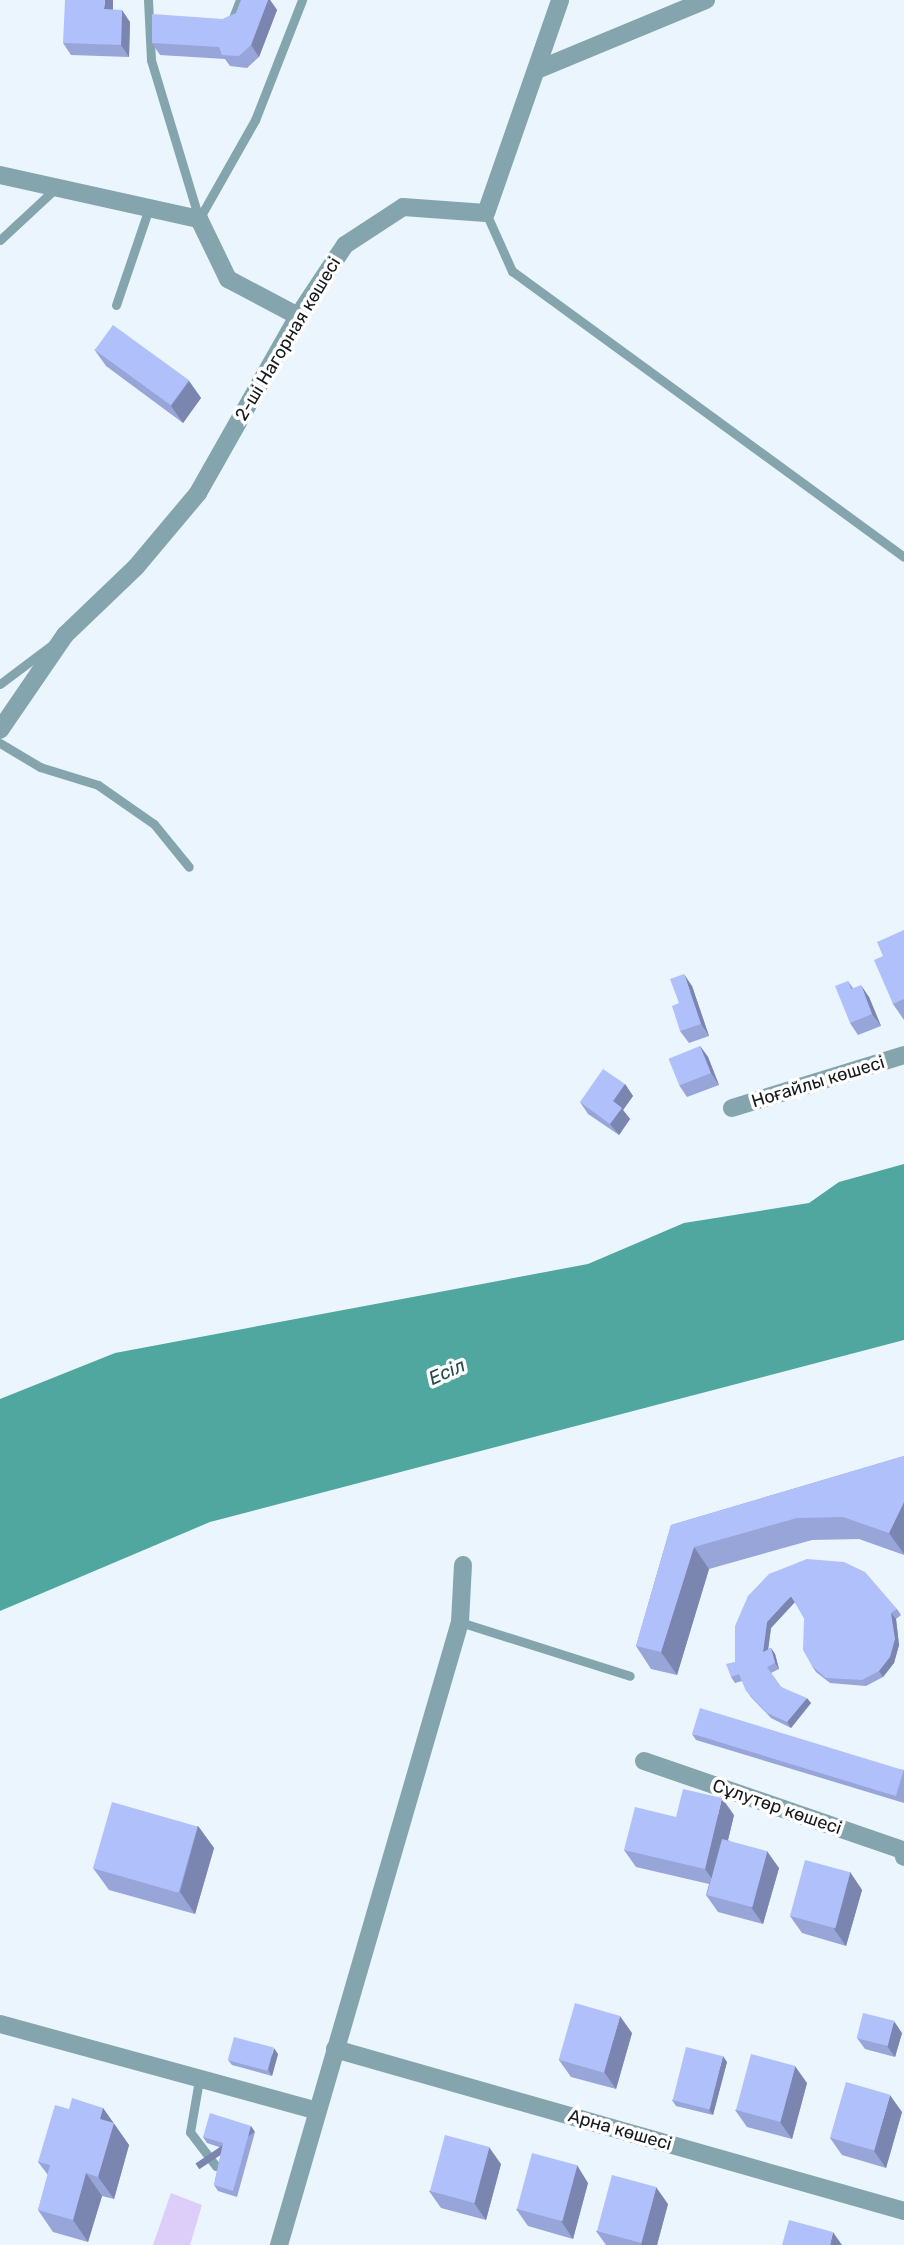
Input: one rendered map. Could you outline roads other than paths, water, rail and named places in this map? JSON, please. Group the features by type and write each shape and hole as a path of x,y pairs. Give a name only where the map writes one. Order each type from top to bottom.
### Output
{"street":[{"path":"486,213 560,0"},
{"path":"537,71 706,0"},
{"path":"0,175 148,211 199,219 228,279 298,316"},
{"name":"2-ші Нагорная көшесі","path":"0,730 65,635 136,567 198,493 298,316 345,245 403,207 486,213"},
{"name":"Ноғайлы көшесі","path":"732,1108 904,1055"},
{"path":"279,2245 460,1622 463,1565"},
{"name":"Сұлутөр көшесі","path":"644,1761 903,1850 904,1857"},
{"path":"0,2024 317,2110"},
{"name":"Арна көшесі","path":"335,2049 904,2211"}],"lane":[{"path":"148,0 151,61 199,219"},
{"path":"216,26 229,27 240,0"},
{"path":"199,219 255,120 302,0"},
{"path":"149,19 162,20"},
{"path":"0,240 57,187"},
{"path":"116,304 148,211"},
{"path":"486,213 512,271 904,557"},
{"path":"0,684 65,635"},
{"path":"0,743 40,767 98,785 154,824 189,867"},
{"path":"460,1622 630,1676"},
{"path":"199,2080 190,2132 216,2165"}],"water":[{"name":"Есіл","path":"904,1164 904,1340 210,1522 0,1611 0,1399 115,1353 588,1264 684,1223 809,1203 839,1182"}]}
